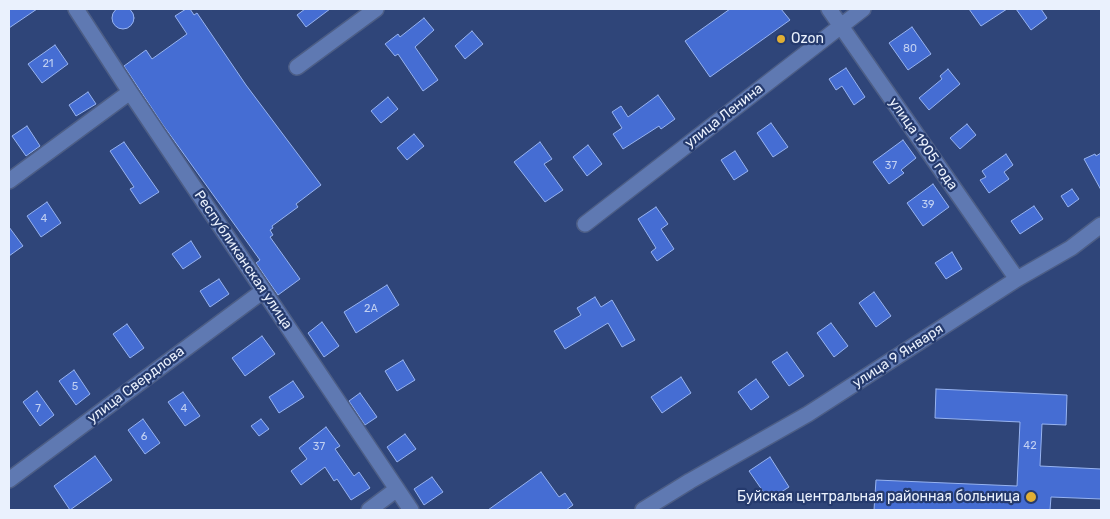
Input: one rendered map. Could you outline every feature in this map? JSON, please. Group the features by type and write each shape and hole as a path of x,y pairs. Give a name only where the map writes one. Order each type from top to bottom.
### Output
{"street":[{"name":"Республиканская улица","path":"76,9 410,510"},
{"path":"297,67 376,9"},
{"name":"улица 1905 года","path":"829,9 1017,279"},
{"name":"улица Ленина","path":"585,224 863,9"},
{"path":"9,181 130,92"},
{"name":"улица 9 Января","path":"643,510 808,414 1017,279 1070,248 1101,224"},
{"name":"улица Свердлова","path":"9,480 264,291"},
{"path":"368,510 397,489"}],"building":[{"path":"123,7 131,10 134,18 131,26 123,29 115,26 112,18 115,10"},
{"path":"9,9 37,9 9,28"},
{"path":"186,9 190,9 194,15 197,13 246,85 321,185 296,204 298,207 272,226 273,228 270,230 273,235 270,237 300,279 278,295 256,263 260,260 163,125 124,66 146,50 152,59 187,34 175,16"},
{"path":"305,9 330,9 306,27 297,15"},
{"path":"730,9 781,9 790,20 710,77 685,41"},
{"path":"969,9 1007,9 981,26"},
{"path":"1016,9 1041,9 1047,18 1031,30"},
{"path":"424,18 434,30 415,47 438,80 423,91 398,54 395,56 385,44 398,34 400,37"},
{"path":"912,27 931,54 908,70 889,43"},
{"path":"472,31 483,44 465,59 455,46"},
{"path":"55,45 68,64 42,83 28,64"},
{"path":"846,68 865,97 854,105 842,86 836,90 829,79"},
{"path":"948,69 960,84 929,110 919,98 942,79 940,76"},
{"path":"88,92 96,104 76,116 69,105"},
{"path":"658,95 675,119 661,129 659,126 623,149 613,134 622,128 612,112 621,106 628,117"},
{"path":"388,97 398,109 381,123 371,111"},
{"path":"771,123 788,147 773,157 757,133"},
{"path":"967,124 976,135 960,149 950,138"},
{"path":"27,126 40,146 26,156 12,136"},
{"path":"414,134 424,146 407,160 397,148"},
{"path":"903,140 916,158 901,170 904,173 889,184 873,162"},
{"path":"124,142 159,192 140,204 130,189 134,187 110,151"},
{"path":"540,142 552,159 544,164 563,190 545,202 514,162"},
{"path":"588,145 602,164 587,176 573,157"},
{"path":"735,151 748,171 734,180 721,160"},
{"path":"1101,153 1101,190 1084,159"},
{"path":"1006,154 1013,165 1004,172 1009,179 989,193 980,180 986,177 982,171"},
{"path":"933,184 949,207 923,226 907,203"},
{"path":"1072,189 1079,199 1068,207 1061,196"},
{"path":"47,202 61,223 41,237 27,216"},
{"path":"1034,206 1043,219 1020,234 1011,221"},
{"path":"656,207 668,224 661,229 674,249 657,261 651,252 656,248 638,219"},
{"path":"9,227 23,246 9,256"},
{"path":"191,241 201,257 183,269 172,254"},
{"path":"952,252 962,269 946,279 935,263"},
{"path":"219,279 229,294 210,307 200,291"},
{"path":"387,285 399,305 356,333 344,312"},
{"path":"874,292 891,316 876,327 859,303"},
{"path":"595,297 601,307 612,300 635,340 622,347 608,323 565,349 554,331 581,315 577,308"},
{"path":"322,322 339,346 324,357 308,333"},
{"path":"831,323 848,346 834,357 817,333"},
{"path":"127,324 144,348 130,358 113,334"},
{"path":"262,336 275,354 245,376 232,358"},
{"path":"787,352 804,376 789,386 772,362"},
{"path":"403,360 415,380 397,391 385,371"},
{"path":"74,370 90,394 76,405 59,381"},
{"path":"681,377 691,393 662,413 651,397"},
{"path":"756,379 769,397 751,410 738,392"},
{"path":"293,381 304,397 279,413 269,397"},
{"path":"936,389 1067,395 1066,425 1042,424 1040,466 1101,469 1101,499 1051,497 1050,510 874,510 876,480 1017,486 1020,422 935,418"},
{"path":"37,391 54,415 40,426 23,402"},
{"path":"183,392 200,416 185,426 168,402"},
{"path":"360,393 377,417 365,425 349,401"},
{"path":"143,419 160,443 145,454 128,430"},
{"path":"261,419 269,429 259,436 251,426"},
{"path":"326,427 340,446 335,449 354,476 359,472 370,488 351,500 337,479 334,481 325,467 301,485 291,471 307,459 299,448"},
{"path":"405,434 416,449 397,462 387,447"},
{"path":"95,456 112,480 70,510 54,486"},
{"path":"770,457 789,487 769,500 749,471"},
{"path":"541,472 559,497 565,493 573,505 566,510 488,510"},
{"path":"432,477 443,492 424,505 414,489"}],"place":[{"name":"Ozon","path":"781,39"},
{"name":"Буйская центральная районная больница","path":"1031,497"}]}
